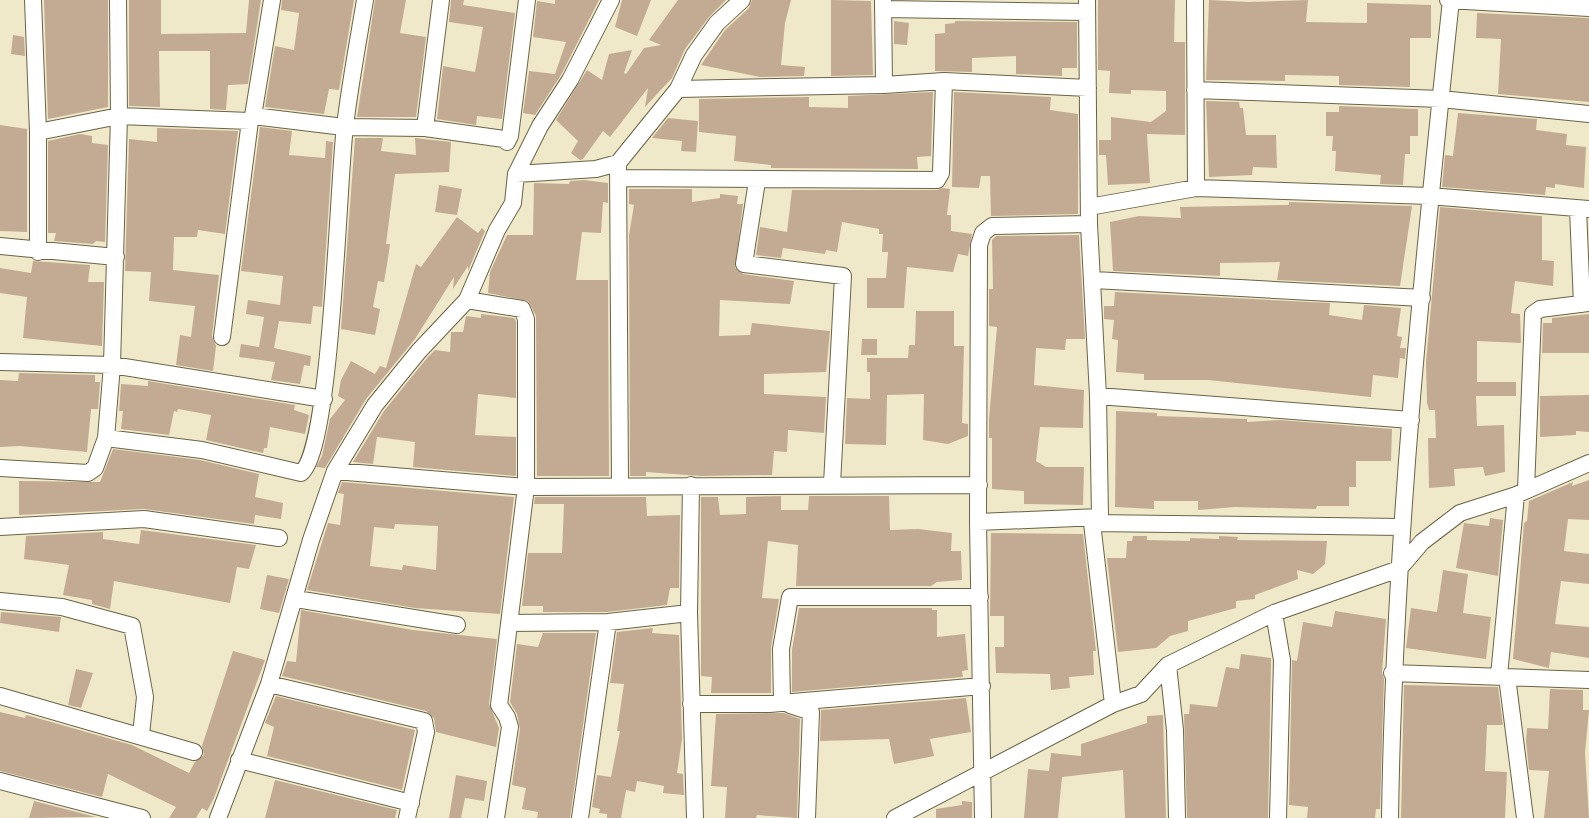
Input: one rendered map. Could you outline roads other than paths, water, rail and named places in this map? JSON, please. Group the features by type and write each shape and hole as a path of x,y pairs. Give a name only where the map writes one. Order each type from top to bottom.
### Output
{"street":[{"path":"33,0 38,132 38,252"},
{"path":"0,468 88,473 95,468 106,438 112,364 116,257 119,116 118,0"},
{"path":"222,337 252,118 272,0"},
{"path":"106,438 202,450 301,473 309,464 324,399 344,127 365,0"},
{"path":"426,128 441,0"},
{"path":"38,132 119,116 252,118 344,127 426,128 504,139 507,142 510,136 527,0"},
{"path":"218,818 269,684 296,599 311,540 335,471 375,405 419,351 467,300 497,230 513,203 516,174 540,126 570,80 611,0"},
{"path":"620,487 619,170 678,89 694,56 717,23 742,0"},
{"path":"1390,818 1392,673 1402,526 1429,196 1450,0 1540,2 1589,8"},
{"path":"1196,188 1197,2"},
{"path":"884,85 883,4 1087,6 1089,216 1098,396 1096,520 1113,704"},
{"path":"516,174 596,169 757,181 937,180 941,173 944,81"},
{"path":"678,89 884,85 944,81 1088,88"},
{"path":"1195,90 1441,99 1589,114"},
{"path":"757,181 744,264 843,276 832,484"},
{"path":"983,818 978,522 979,245 983,233 992,226 1089,216 1196,188 1429,196 1584,209 1585,304 1540,309 1533,314 1521,492 1503,676 1525,818"},
{"path":"0,246 38,252 116,257"},
{"path":"1094,280 1422,298"},
{"path":"467,300 513,306 522,309 526,319 526,487 499,705 510,727 496,818"},
{"path":"0,362 112,364 324,399"},
{"path":"1098,396 1411,420"},
{"path":"895,818 1113,704 1141,694 1168,665 1274,613 1399,569 1422,542 1460,513 1521,492 1589,463"},
{"path":"335,471 526,487 979,485"},
{"path":"691,486 689,613 695,818"},
{"path":"0,528 144,519 279,538"},
{"path":"978,522 1096,520 1402,526"},
{"path":"782,703 781,649 790,597 980,597"},
{"path":"296,599 457,624"},
{"path":"0,600 62,607 132,626 145,697 141,735"},
{"path":"509,623 608,622 689,613"},
{"path":"1274,613 1282,660 1278,818"},
{"path":"580,818 608,622"},
{"path":"1168,665 1175,730 1177,818"},
{"path":"1392,673 1589,680"},
{"path":"239,760 409,810 426,732 423,721 269,684"},
{"path":"691,704 782,703 982,686"},
{"path":"0,696 194,752"},
{"path":"782,703 811,712 807,818"},
{"path":"0,780 142,818"}]}
